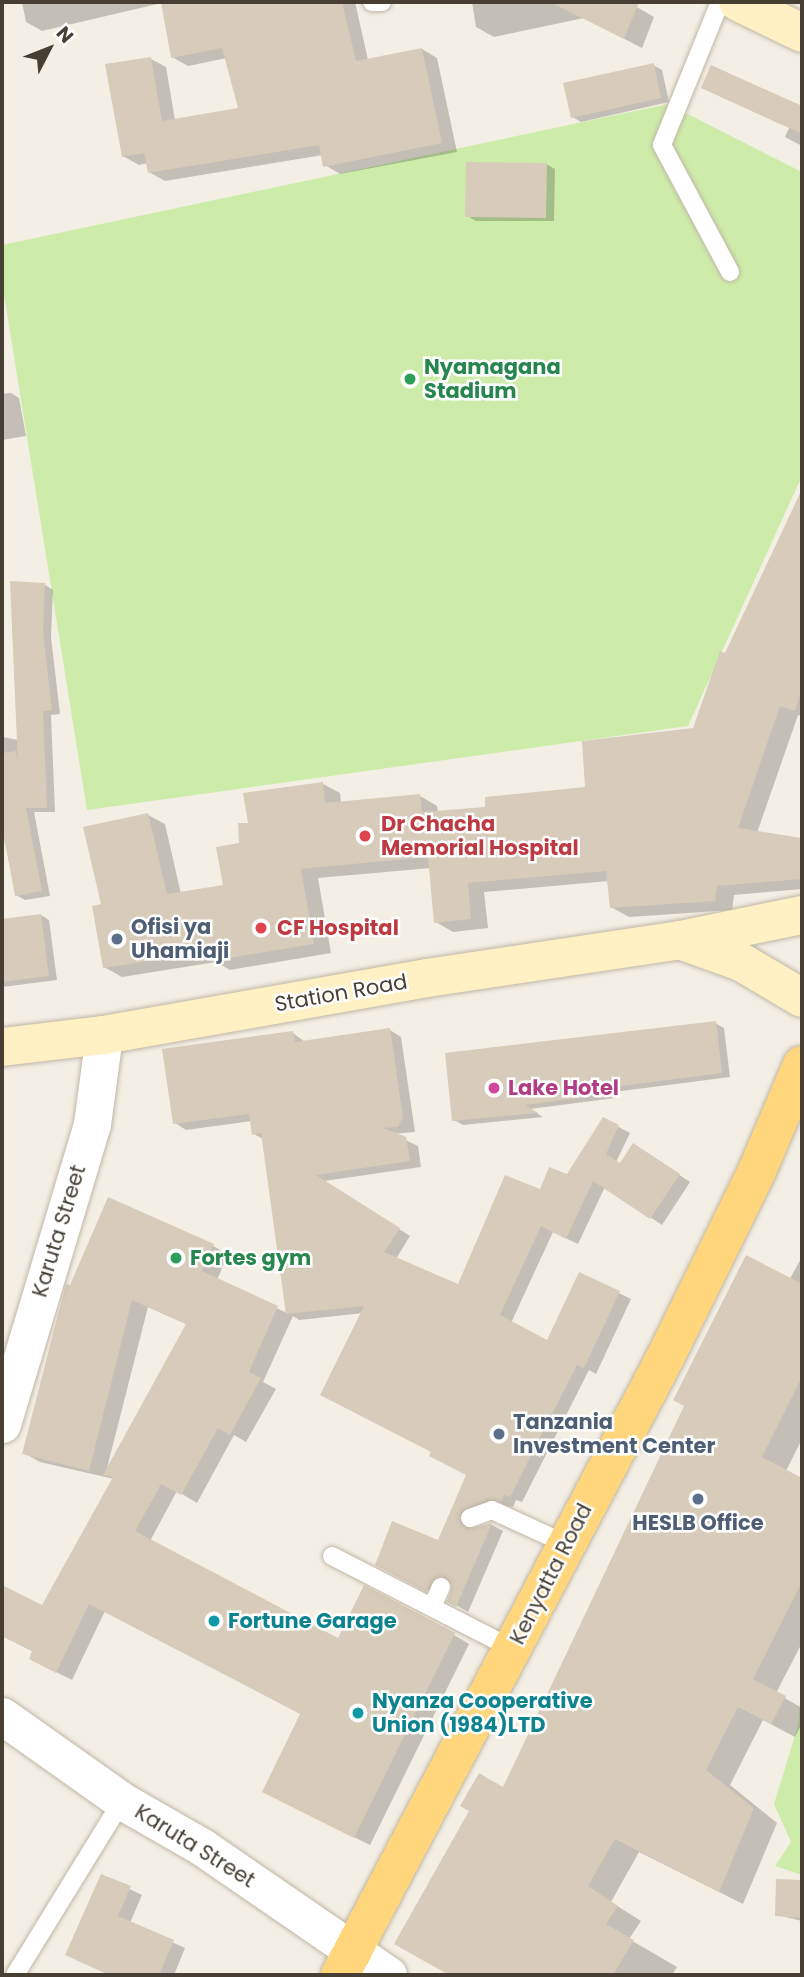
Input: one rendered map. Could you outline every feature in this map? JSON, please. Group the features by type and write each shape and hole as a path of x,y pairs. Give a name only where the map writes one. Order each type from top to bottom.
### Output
{"highway":[{"name":"Kenyatta Road","path":"347,1963 568,1545 757,1171 802,1065"},
{"name":"Kenyatta Road","path":"757,1171 802,1139"}],"main road":[{"path":"738,2 802,33"},
{"name":"Station Road","path":"2,1047 104,1035 427,978 680,940 802,915"},
{"name":"Station Road","path":"680,940 741,962 802,998"}],"street":[{"name":"Karuta Street","path":"2,1424 92,1124 104,1035"},
{"name":"Karuta Street","path":"2,1716 122,1801 202,1847 347,1963 388,1975"}],"lane":[{"path":"372,2 382,2"},
{"path":"720,2 662,145 730,272"},
{"path":"470,1518 492,1510 568,1545"},
{"path":"332,1556 513,1649"},
{"path":"432,1607 441,1587"},
{"path":"15,1975 122,1801"}],"green space":[{"name":"Nyamagana Stadium","path":"668,104 802,172 802,476 688,726 87,810 2,282 2,245"},
{"path":"802,1676 802,1875 775,1866 791,1842 774,1804 798,1726"}],"building":[{"path":"161,2 342,2 356,61 422,48 442,143 323,167 319,145 148,173 144,153 122,157 105,64 151,57 162,121 238,108 222,48 171,58"},
{"path":"550,2 639,2 624,39"},
{"path":"654,63 661,98 571,118 563,83"},
{"path":"711,65 802,106 802,134 701,88"},
{"path":"466,162 547,163 546,218 465,217"},
{"path":"802,489 802,689 795,711 780,706 738,828 802,838 802,879 717,886 715,901 610,908 606,871 468,883 471,919 434,923 428,857 301,869 314,944 211,961 210,952 103,968 92,906 101,904 83,827 148,813 167,894 223,885 216,847 239,843 238,823 248,823 243,793 323,782 325,803 420,794 422,812 485,807 485,797 585,787 582,741 693,728 720,651 725,653"},
{"path":"10,581 45,583 43,631 52,710 43,711 47,808 26,808 42,891 15,896 2,825 2,753 16,751 18,765"},
{"path":"41,914 49,976 2,982 2,919"},
{"path":"716,1021 722,1073 606,1088 607,1094 525,1105 538,1113 452,1121 445,1053"},
{"path":"390,1028 403,1117 398,1127 383,1128 406,1137 410,1161 316,1175 400,1228 384,1252 458,1284 505,1175 540,1189 549,1167 567,1174 603,1117 619,1125 606,1154 620,1163 633,1143 680,1174 650,1219 593,1181 566,1239 541,1226 500,1315 547,1340 579,1272 620,1291 584,1368 577,1365 510,1497 504,1495 501,1502 488,1499 461,1511 460,1522 467,1529 492,1523 456,1607 447,1602 452,1587 446,1577 434,1578 426,1592 375,1565 392,1521 438,1540 466,1475 429,1456 431,1452 320,1395 364,1306 286,1314 261,1133 252,1135 249,1114 173,1124 162,1049 293,1031 295,1042"},
{"path":"108,1197 214,1244 202,1271 278,1306 249,1372 261,1378 230,1435 218,1428 181,1495 161,1484 135,1531 338,1638 364,1585 455,1633 354,1838 262,1792 300,1714 89,1604 56,1673 29,1659 32,1651 2,1636 2,1585 42,1605 113,1477 103,1475 186,1324 132,1300 89,1471 22,1454 66,1284 70,1285"},
{"path":"746,1255 802,1284 802,1377 762,1457 802,1478 802,1582 753,1679 786,1696 771,1724 738,1707 706,1770 754,1808 719,1892 615,1839 588,1886 618,1906 606,1924 634,1940 613,1975 449,1975 394,1944 469,1811 460,1806 479,1773 503,1787 684,1406 673,1400"},
{"path":"101,1874 131,1886 118,1916 174,1940 159,1975 109,1975 65,1955"},
{"path":"776,1879 802,1880 802,1918 775,1916"}],"place":[{"name":"Nyamagana Stadium","path":"410,379"},
{"name":"Dr Chacha Memorial Hospital","path":"365,836"},
{"name":"CF Hospital","path":"261,928"},
{"name":"Ofisi ya Uhamiaji","path":"117,939"},
{"name":"Lake Hotel","path":"494,1088"},
{"name":"Fortes gym","path":"176,1258"},
{"name":"Tanzania Investment Center","path":"499,1434"},
{"name":"HESLB Office","path":"698,1499"},
{"name":"Fortune Garage","path":"214,1621"},
{"name":"Nyanza Cooperative Union (1984)LTD","path":"358,1713"}]}
